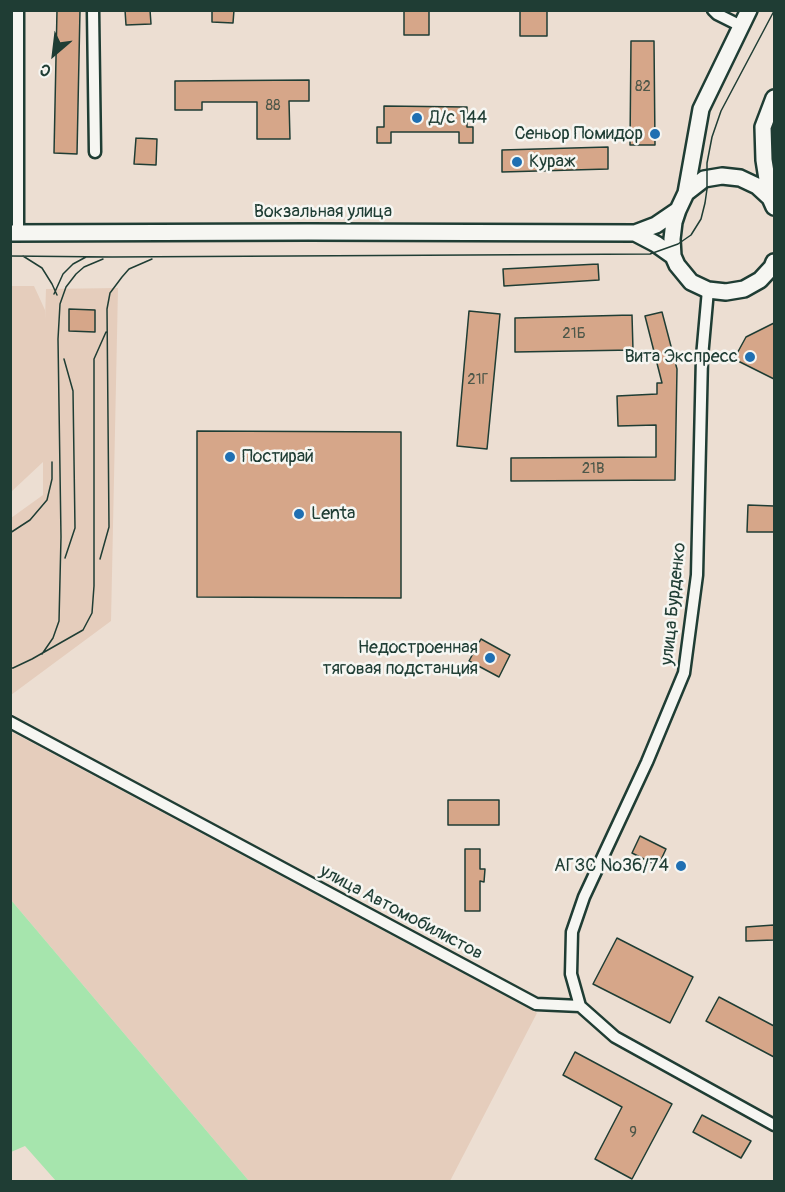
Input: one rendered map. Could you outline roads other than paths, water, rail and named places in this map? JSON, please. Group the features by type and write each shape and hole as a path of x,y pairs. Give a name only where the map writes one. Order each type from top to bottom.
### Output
{"main road":[{"path":"749,10 700,110 686,193 674,222 673,256 677,265 691,282 708,290 726,292 744,289 774,279"},
{"path":"772,202 764,160 763,128 774,98"},
{"path":"686,193 705,179 722,176 740,178 757,186 772,202"},
{"name":"Вокзальная улица","path":"14,234 635,232 656,225 678,210"},
{"path":"635,232 673,256"},
{"path":"744,289 760,280 774,262"}],"street":[{"path":"14,234 18,10"},
{"path":"93,10 95,152"},
{"path":"713,10 741,26"},
{"name":"улица Бурденко","path":"580,1006 571,974 572,932 584,897 647,762 684,673 697,575 702,357 708,290"},
{"name":"улица Автомобилистов","path":"10,722 536,1004 580,1006"},
{"path":"580,1006 615,1037 774,1125"}],"tram line":[{"path":"10,256 650,254 678,244 691,235 701,219 707,189 707,163 712,137 721,111 774,11"},
{"path":"23,256 42,268 57,295"},
{"path":"54,294 63,274 73,264 86,257"},
{"path":"42,654 53,638 59,621 61,537 58,339 60,304 66,287 76,274 84,267 103,259"},
{"path":"100,559 109,527 107,309 110,293 129,269 152,259"},
{"path":"10,668 32,659 83,630 92,613 94,359 106,332"},
{"path":"64,359 73,391 75,528 65,558"},
{"path":"10,533 30,520 47,500 52,479 52,462"}],"place":[{"name":"Д/с 144","path":"417,118"},
{"name":"Сеньор Помидор","path":"655,134"},
{"name":"Кураж","path":"517,162"},
{"name":"Вита Экспресс","path":"750,357"},
{"name":"Постирай","path":"230,457"},
{"name":"Lenta","path":"299,514"},
{"name":"Недостроенная тяговая подстанция","path":"490,658"},
{"name":"АГЗС №36/74","path":"681,866"}]}
